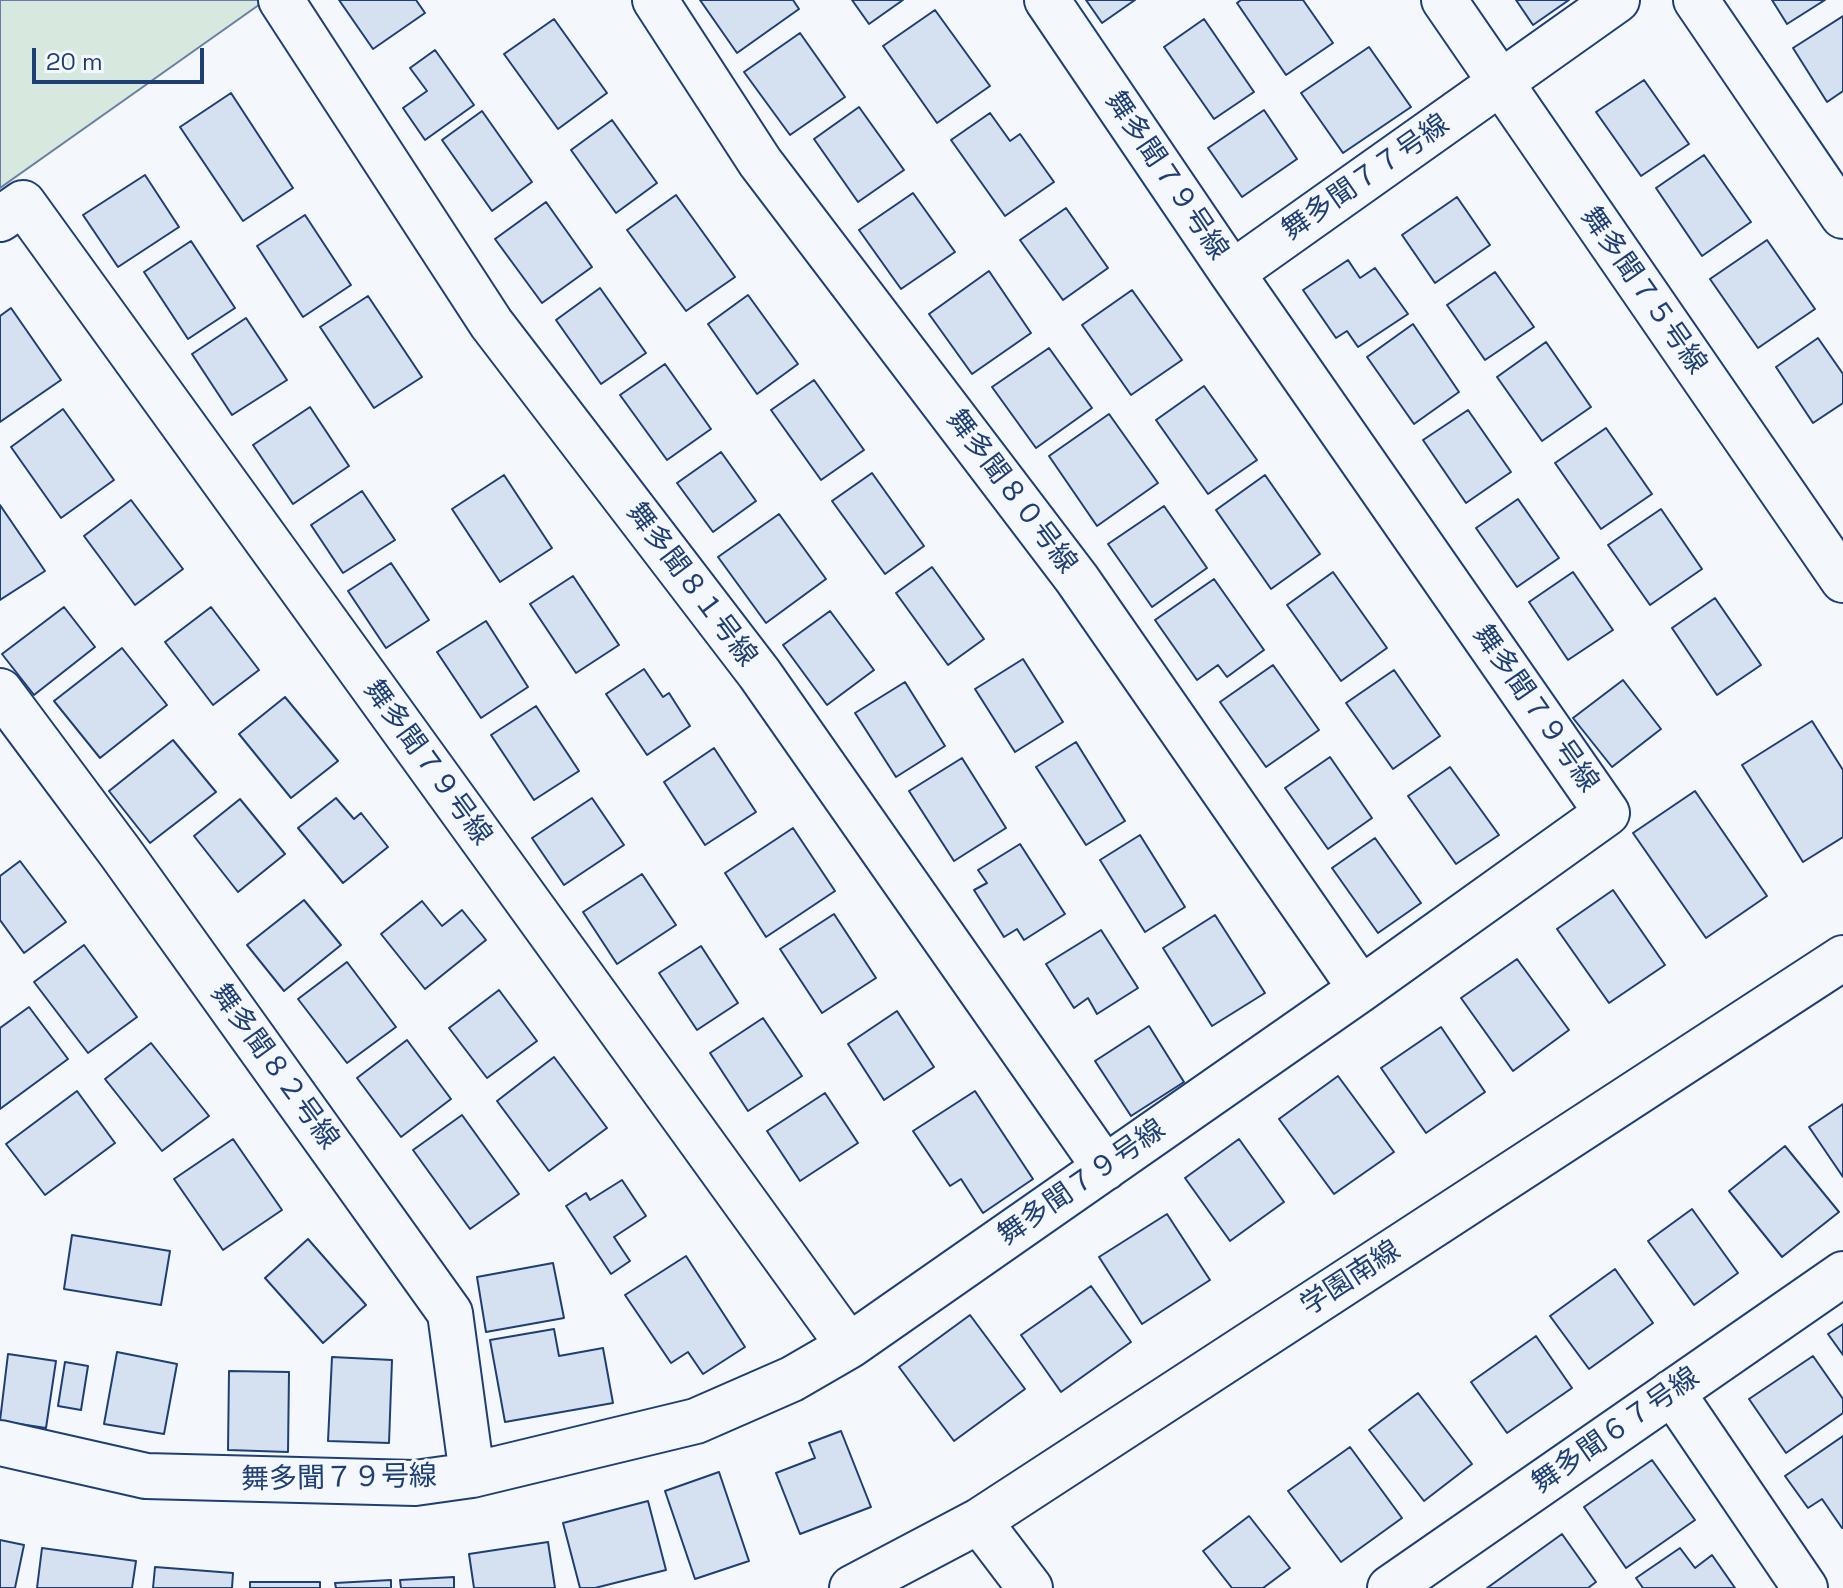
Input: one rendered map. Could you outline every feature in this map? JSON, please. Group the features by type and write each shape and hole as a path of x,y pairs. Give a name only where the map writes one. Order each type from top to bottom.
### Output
{"street":[{"name":"舞多聞８１号線","path":"281,0 491,323 759,673 1105,1168"},
{"name":"舞多聞８０号線","path":"655,0 760,162 1077,579 1361,989"},
{"name":"舞多聞７９号線","path":"0,1443 146,1476 415,1483 472,1475 696,1421 792,1379 849,1346 1361,989 1607,813 1232,273 1047,0"},
{"name":"舞多聞７５号線","path":"1444,0 1843,580"},
{"name":"舞多聞７７号線","path":"1232,273 1617,0"},
{"path":"1696,0 1843,216"},
{"name":"舞多聞７９号線","path":"0,219 23,203 849,1346"},
{"name":"舞多聞８２号線","path":"0,691 450,1313 472,1475"},
{"name":"学園南線","path":"852,1588 979,1521 1843,958"},
{"name":"舞多聞６７号線","path":"1415,1581 1672,1392 1843,1274"},
{"path":"1672,1392 1805,1588"},
{"path":"979,1521 1030,1588"}],"shaded area":[{"path":"0,0 262,0 263,2 0,188"}],"building":[{"path":"339,0 416,0 425,13 373,49"},
{"path":"700,0 793,0 799,9 737,53"},
{"path":"852,0 903,0 869,24"},
{"path":"1086,0 1135,0 1102,23"},
{"path":"1241,0 1303,0 1333,43 1286,75 1237,3"},
{"path":"1516,0 1569,0 1533,25"},
{"path":"1772,0 1825,0 1787,24"},
{"path":"935,10 990,86 937,123 883,46"},
{"path":"1843,16 1843,91 1827,102 1793,48"},
{"path":"554,19 607,93 558,129 504,54"},
{"path":"1204,19 1254,92 1214,119 1164,47"},
{"path":"800,33 845,97 790,135 744,72"},
{"path":"1369,47 1411,107 1343,153 1301,93"},
{"path":"435,50 474,105 425,140 403,108 427,91 410,68"},
{"path":"1644,80 1689,144 1641,176 1596,112"},
{"path":"231,93 293,188 243,221 180,127"},
{"path":"859,107 904,170 858,202 814,139"},
{"path":"1264,110 1297,159 1242,197 1208,148"},
{"path":"482,111 532,182 492,211 442,140"},
{"path":"990,113 1010,141 1020,134 1054,182 1005,216 951,140"},
{"path":"612,120 657,183 616,213 571,150"},
{"path":"1704,155 1751,222 1702,256 1656,188"},
{"path":"145,175 179,227 118,267 83,215"},
{"path":"913,193 955,252 901,289 859,230"},
{"path":"676,195 735,277 686,311 627,230"},
{"path":"1457,197 1490,245 1435,283 1402,235"},
{"path":"546,202 592,267 542,303 495,239"},
{"path":"1066,208 1108,268 1063,300 1020,240"},
{"path":"305,215 351,285 303,317 257,246"},
{"path":"1767,240 1815,309 1758,348 1710,279"},
{"path":"191,241 235,308 188,339 144,272"},
{"path":"1348,260 1360,278 1375,268 1408,314 1358,347 1347,331 1336,338 1303,290"},
{"path":"989,271 1031,333 972,374 929,314"},
{"path":"1495,272 1534,327 1485,360 1447,305"},
{"path":"600,288 646,353 601,384 556,320"},
{"path":"1132,290 1182,360 1131,395 1082,325"},
{"path":"748,295 798,364 757,394 708,324"},
{"path":"368,296 422,377 374,408 320,327"},
{"path":"11,308 61,380 0,422 0,316"},
{"path":"246,318 287,380 232,415 192,354"},
{"path":"1413,324 1459,392 1414,424 1367,357"},
{"path":"1818,338 1843,374 1843,403 1813,423 1776,367"},
{"path":"1546,342 1591,407 1542,441 1497,377"},
{"path":"1049,348 1092,408 1036,448 992,387"},
{"path":"665,364 711,429 667,460 620,395"},
{"path":"814,380 864,450 821,480 771,410"},
{"path":"1204,386 1257,460 1208,494 1156,420"},
{"path":"310,407 349,466 293,504 253,445"},
{"path":"63,409 114,480 61,518 11,447"},
{"path":"1468,410 1511,472 1466,503 1423,440"},
{"path":"1109,414 1158,483 1097,526 1049,456"},
{"path":"1606,428 1652,494 1601,529 1555,463"},
{"path":"721,452 756,501 713,532 677,483"},
{"path":"872,473 924,546 885,574 832,501"},
{"path":"504,475 552,548 500,582 452,509"},
{"path":"1265,475 1320,554 1271,589 1216,510"},
{"path":"362,491 395,540 343,573 311,525"},
{"path":"1518,499 1559,558 1517,587 1476,528"},
{"path":"131,500 183,569 135,605 84,536"},
{"path":"0,505 45,571 0,600"},
{"path":"1164,506 1207,568 1152,607 1108,544"},
{"path":"1661,509 1702,569 1650,605 1608,545"},
{"path":"779,514 826,579 766,623 718,557"},
{"path":"391,563 429,620 386,648 348,591"},
{"path":"932,567 984,639 948,665 896,593"},
{"path":"1333,572 1387,648 1341,681 1287,605"},
{"path":"1573,572 1613,630 1568,660 1529,602"},
{"path":"573,576 619,645 576,673 530,604"},
{"path":"1214,579 1264,650 1227,677 1218,665 1197,680 1155,620"},
{"path":"1715,598 1761,665 1717,695 1672,628"},
{"path":"64,607 95,647 34,695 2,654"},
{"path":"211,607 259,670 213,705 165,642"},
{"path":"830,611 874,670 827,705 783,645"},
{"path":"486,621 528,687 481,718 437,652"},
{"path":"122,648 167,705 100,758 54,701"},
{"path":"1023,659 1063,722 1015,752 975,689"},
{"path":"1273,665 1319,730 1266,767 1220,702"},
{"path":"644,669 663,697 669,693 690,726 647,755 606,694"},
{"path":"1394,670 1440,736 1393,769 1346,703"},
{"path":"1623,680 1661,729 1612,767 1573,718"},
{"path":"905,682 945,746 896,777 855,713"},
{"path":"285,697 338,761 291,798 239,734"},
{"path":"536,706 579,771 534,800 491,735"},
{"path":"1812,721 1843,770 1843,837 1803,862 1742,765"},
{"path":"173,740 216,792 150,843 109,791"},
{"path":"1076,742 1125,821 1086,845 1036,767"},
{"path":"714,748 756,812 705,845 664,782"},
{"path":"1330,757 1372,818 1328,849 1285,788"},
{"path":"962,758 1006,828 954,861 909,791"},
{"path":"1450,767 1499,835 1456,864 1408,796"},
{"path":"1695,791 1767,896 1706,938 1633,833"},
{"path":"336,798 354,819 361,813 388,847 343,883 298,828"},
{"path":"592,798 624,845 564,885 532,838"},
{"path":"240,799 285,854 238,892 194,836"},
{"path":"793,828 835,891 766,937 725,873"},
{"path":"1140,835 1185,907 1145,932 1100,860"},
{"path":"1375,838 1421,903 1378,933 1332,868"},
{"path":"1020,844 1065,914 1024,940 1017,929 1004,937 974,890 987,883 978,870"},
{"path":"20,861 66,922 24,953 0,920 0,876"},
{"path":"642,874 676,925 617,964 583,912"},
{"path":"1613,890 1665,965 1609,1003 1557,929"},
{"path":"304,900 341,945 284,991 247,945"},
{"path":"422,901 442,926 462,910 486,940 425,989 381,934"},
{"path":"834,914 876,978 822,1013 780,949"},
{"path":"1215,915 1265,993 1212,1026 1163,948"},
{"path":"1101,930 1138,988 1097,1014 1088,998 1074,1008 1046,964"},
{"path":"84,945 137,1017 88,1053 34,982"},
{"path":"701,946 738,1003 697,1030 659,973"},
{"path":"1517,959 1569,1030 1513,1071 1461,998"},
{"path":"347,962 396,1027 347,1063 298,999"},
{"path":"499,990 537,1041 487,1078 449,1028"},
{"path":"29,1007 68,1059 0,1109 0,1028"},
{"path":"897,1011 934,1067 884,1100 848,1044"},
{"path":"763,1018 802,1076 748,1111 710,1053"},
{"path":"1149,1026 1184,1082 1131,1116 1095,1061"},
{"path":"1441,1027 1485,1092 1426,1133 1381,1068"},
{"path":"407,1040 451,1099 401,1137 357,1078"},
{"path":"151,1043 209,1116 162,1151 105,1079"},
{"path":"554,1057 607,1128 549,1171 497,1101"},
{"path":"1338,1076 1394,1152 1334,1194 1279,1119"},
{"path":"77,1091 115,1143 45,1195 6,1144"},
{"path":"975,1091 1033,1179 983,1213 961,1179 950,1186 913,1131"},
{"path":"825,1093 858,1143 800,1181 767,1131"},
{"path":"1843,1104 1843,1177 1809,1127"},
{"path":"462,1115 519,1194 470,1229 413,1150"},
{"path":"233,1139 282,1210 223,1250 174,1179"},
{"path":"1239,1139 1284,1202 1230,1241 1185,1178"},
{"path":"1785,1146 1839,1212 1782,1257 1729,1191"},
{"path":"622,1180 646,1216 614,1237 630,1261 611,1274 566,1206 586,1193 590,1200"},
{"path":"1692,1209 1738,1273 1694,1305 1648,1241"},
{"path":"1167,1214 1210,1280 1142,1324 1099,1257"},
{"path":"72,1235 170,1251 161,1305 64,1289"},
{"path":"308,1239 366,1305 323,1343 265,1278"},
{"path":"686,1256 745,1347 703,1374 688,1352 671,1363 625,1295"},
{"path":"553,1263 564,1318 486,1332 477,1277"},
{"path":"1615,1269 1653,1323 1589,1369 1550,1316"},
{"path":"1091,1286 1131,1342 1061,1392 1021,1335"},
{"path":"970,1315 1025,1389 954,1441 899,1367"},
{"path":"1843,1324 1843,1355 1828,1334"},
{"path":"554,1329 559,1356 603,1348 613,1403 505,1422 490,1340"},
{"path":"1536,1336 1572,1388 1507,1433 1471,1382"},
{"path":"117,1352 177,1364 164,1434 104,1424"},
{"path":"8,1354 56,1361 46,1428 0,1421"},
{"path":"1813,1356 1843,1399 1843,1413 1786,1453 1749,1399"},
{"path":"332,1357 392,1360 389,1443 328,1441"},
{"path":"65,1362 88,1366 81,1410 58,1406"},
{"path":"229,1371 289,1372 288,1452 228,1450"},
{"path":"1418,1393 1472,1464 1424,1501 1369,1430"},
{"path":"841,1431 871,1507 800,1534 776,1473 815,1458 809,1443"},
{"path":"1843,1436 1842,1528 1822,1499 1808,1508 1785,1476"},
{"path":"1350,1447 1402,1518 1341,1562 1288,1491"},
{"path":"1652,1460 1695,1520 1626,1568 1584,1507"},
{"path":"719,1472 749,1561 695,1579 665,1491"},
{"path":"648,1501 666,1570 595,1588 580,1588 563,1523"},
{"path":"1249,1516 1290,1568 1263,1588 1232,1588 1203,1551"},
{"path":"1562,1534 1596,1582 1588,1588 1487,1588"},
{"path":"0,1540 24,1545 15,1588 0,1588"},
{"path":"548,1542 555,1588 474,1588 469,1554"},
{"path":"42,1548 136,1561 132,1588 37,1588"},
{"path":"1680,1548 1695,1568 1712,1555 1735,1588 1643,1588 1636,1578"},
{"path":"155,1567 233,1573 232,1588 153,1588"},
{"path":"454,1577 454,1588 401,1588 400,1580"},
{"path":"391,1580 391,1588 336,1588 335,1583"},
{"path":"250,1582 320,1582 320,1588 250,1588"}]}
